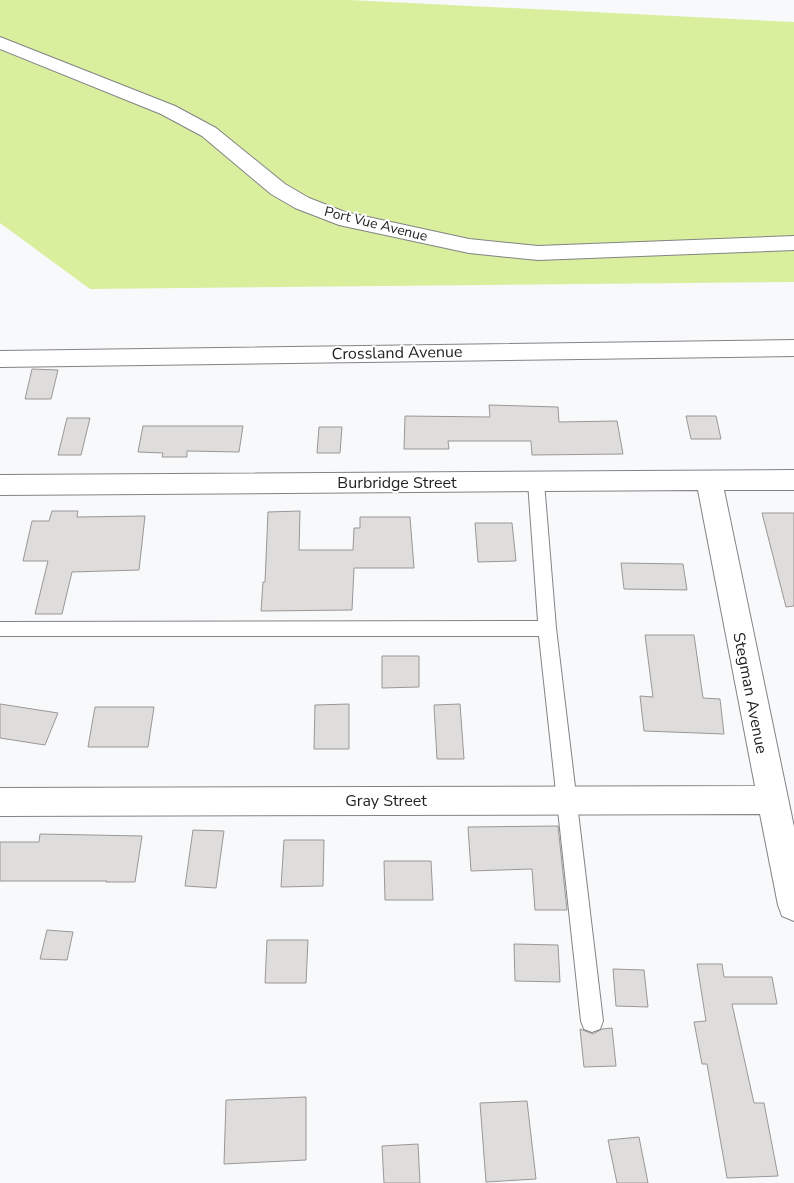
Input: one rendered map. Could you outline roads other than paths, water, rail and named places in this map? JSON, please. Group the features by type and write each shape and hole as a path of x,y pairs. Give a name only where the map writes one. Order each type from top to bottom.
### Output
{"street":[{"name":"Port Vue Avenue","path":"0,42 168,110 209,132 278,189 302,204 339,218 469,246 538,253 794,243"},
{"name":"Crossland Avenue","path":"0,360 794,348"},
{"name":"Burbridge Street","path":"0,485 794,480"},
{"name":"Stegman Avenue","path":"708,481 771,800 794,905"},
{"name":"Gray Street","path":"0,802 771,800"}],"lane":[{"path":"536,482 547,628 592,1021"},
{"path":"0,629 547,628"}]}
